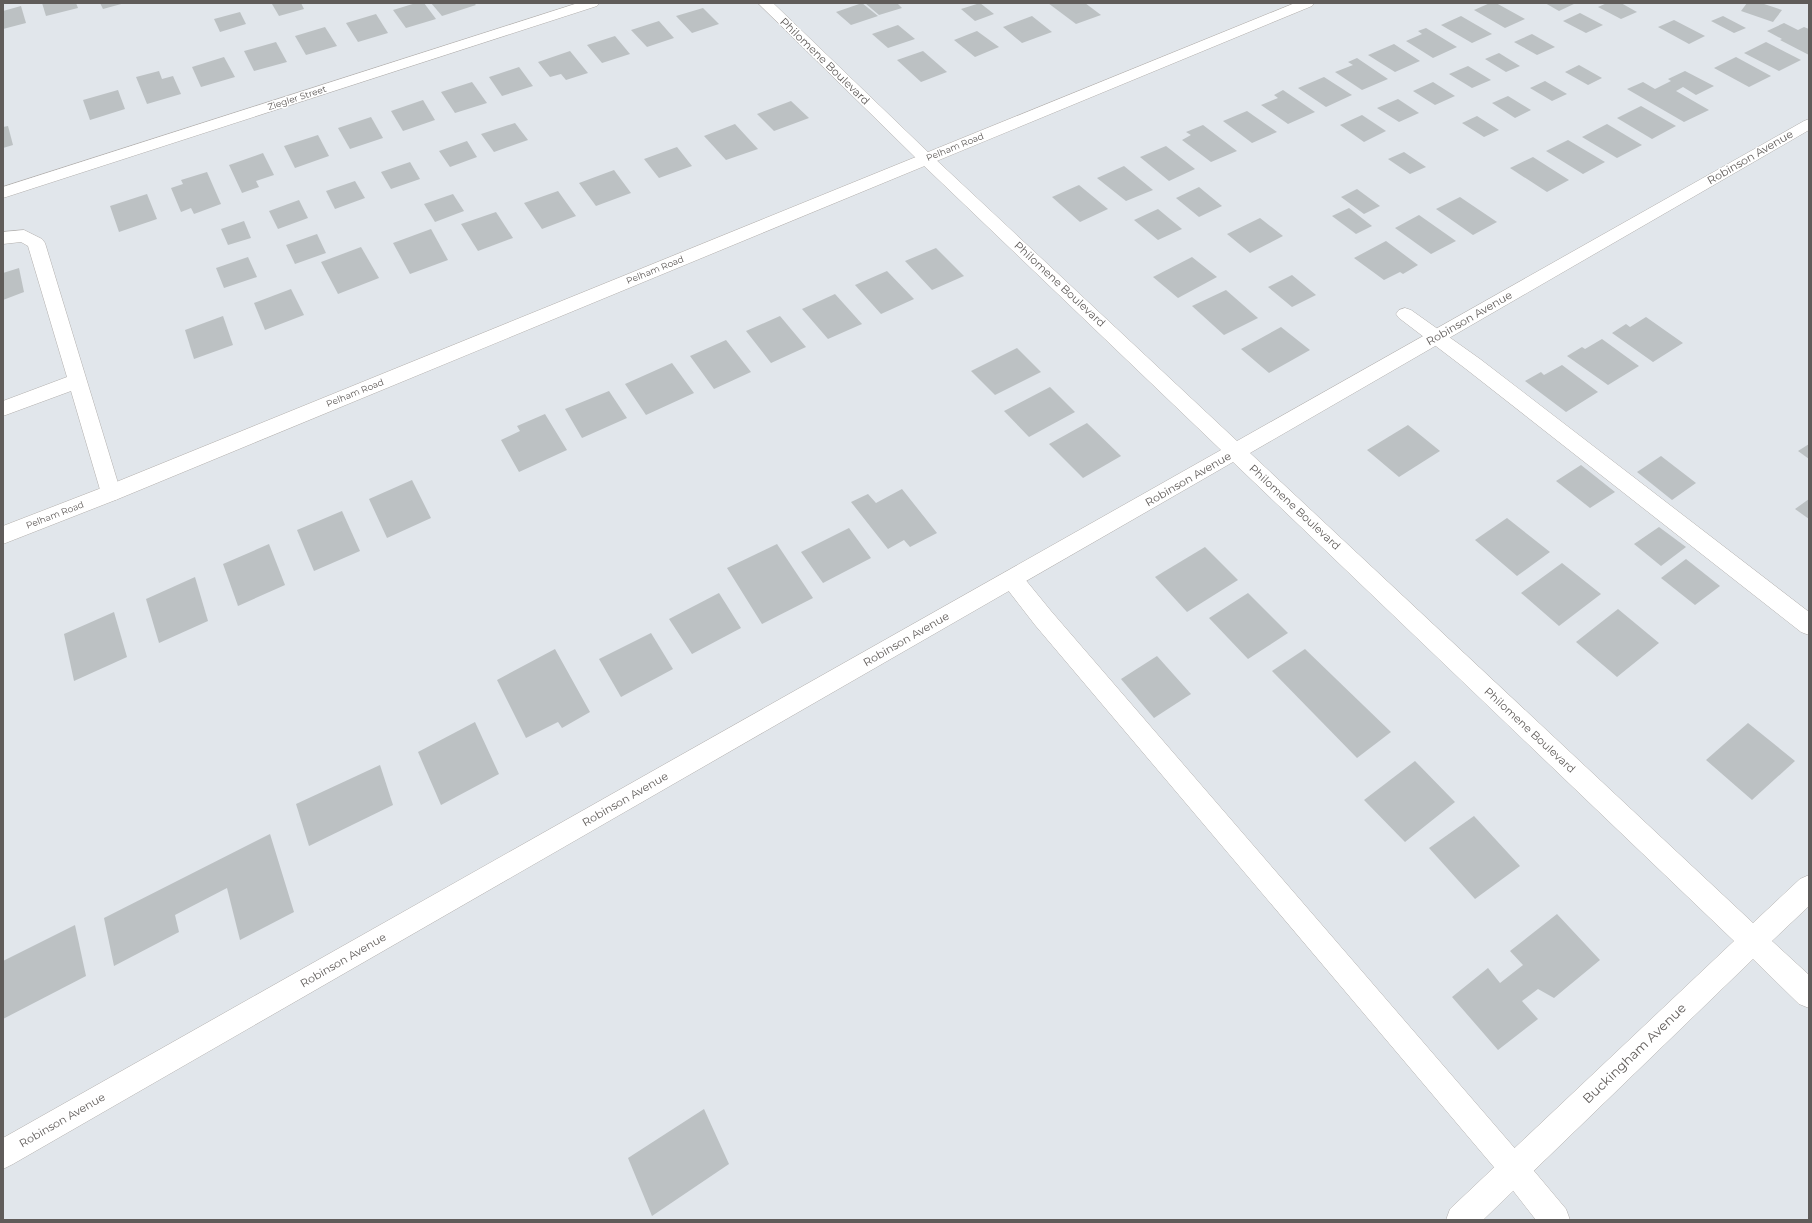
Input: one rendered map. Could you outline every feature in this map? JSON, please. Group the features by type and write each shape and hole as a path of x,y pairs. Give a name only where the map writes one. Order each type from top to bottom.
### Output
{"street":[{"name":"Ziegler Street","path":"3,193 592,3"},
{"name":"Philomene Boulevard","path":"765,3 926,159 1809,994"},
{"name":"Pelham Road","path":"3,535 111,493 1307,3"},
{"name":"Robinson Avenue","path":"3,1154 1809,124"},
{"path":"4,238 24,236 36,243 76,381 111,493"},
{"path":"1405,314 1437,337 1809,625"},
{"path":"3,409 76,381"},
{"path":"1012,579 1043,618 1514,1169 1555,1220"},
{"name":"Buckingham Avenue","path":"1461,1220 1809,888"}],"building":[{"path":"42,3 76,3 78,8 46,16"},
{"path":"100,3 125,3 103,9"},
{"path":"301,3 304,9 279,16 272,4"},
{"path":"416,3 424,3 436,19 406,28 393,10"},
{"path":"431,3 474,3 476,5 442,16"},
{"path":"862,3 878,16 851,25 836,12"},
{"path":"865,3 897,3 902,8 879,15"},
{"path":"980,3 994,14 975,21 961,9"},
{"path":"1048,3 1085,3 1101,15 1076,24"},
{"path":"1490,3 1496,3 1525,19 1505,28 1474,10"},
{"path":"1545,3 1576,3 1559,11"},
{"path":"1607,3 1621,3 1637,12 1621,19 1598,7"},
{"path":"1747,3 1761,3 1782,10 1773,22 1741,11"},
{"path":"21,6 26,23 3,29 3,11"},
{"path":"703,8 719,24 692,33 676,16"},
{"path":"240,12 246,24 220,32 214,19"},
{"path":"1580,13 1603,25 1586,33 1563,21"},
{"path":"376,14 388,33 358,42 346,23"},
{"path":"1032,16 1052,32 1022,43 1003,27"},
{"path":"1461,16 1492,34 1472,43 1441,25"},
{"path":"1723,16 1746,28 1734,33 1711,21"},
{"path":"1674,20 1705,36 1689,44 1658,27"},
{"path":"659,21 674,38 647,47 631,30"},
{"path":"1784,23 1798,30 1804,27 1809,29 1809,55 1780,40 1782,39 1767,31"},
{"path":"898,25 915,39 888,48 872,34"},
{"path":"325,27 337,46 306,55 295,36"},
{"path":"1426,28 1457,47 1433,58 1406,41 1422,34 1418,31"},
{"path":"977,31 999,47 975,57 954,40"},
{"path":"1532,34 1555,47 1537,55 1514,42"},
{"path":"615,36 630,54 602,63 587,45"},
{"path":"276,42 287,62 254,71 244,51"},
{"path":"1766,42 1801,60 1779,71 1744,53"},
{"path":"1394,44 1420,61 1395,72 1368,55"},
{"path":"570,51 588,73 566,80 561,74 550,77 538,62"},
{"path":"923,51 947,72 921,82 897,60"},
{"path":"1499,53 1520,66 1506,72 1485,59"},
{"path":"224,57 235,77 201,87 192,67"},
{"path":"1736,57 1771,76 1749,87 1714,68"},
{"path":"1357,58 1388,79 1362,90 1335,72 1353,65 1348,62"},
{"path":"1579,65 1602,78 1588,85 1565,72"},
{"path":"1468,66 1491,80 1472,88 1449,74"},
{"path":"519,67 533,86 502,96 489,77"},
{"path":"159,71 162,79 173,76 181,94 147,104 136,77"},
{"path":"1685,71 1714,86 1696,95 1683,87 1676,91 1709,110 1684,122 1627,89 1643,82 1655,89 1671,81 1668,79"},
{"path":"1324,77 1352,95 1326,107 1298,88"},
{"path":"1545,81 1567,94 1552,101 1530,88"},
{"path":"472,82 487,103 455,113 441,92"},
{"path":"1433,82 1455,96 1435,105 1413,91"},
{"path":"118,90 125,109 90,120 83,100"},
{"path":"1283,90 1315,112 1288,124 1261,105 1278,98 1274,95"},
{"path":"1508,96 1531,110 1515,118 1492,103"},
{"path":"1398,99 1419,113 1399,122 1377,108"},
{"path":"423,100 435,120 403,131 391,111"},
{"path":"791,101 809,118 774,131 757,114"},
{"path":"1641,106 1676,126 1652,139 1617,118"},
{"path":"1247,111 1277,132 1252,143 1223,121"},
{"path":"1362,115 1386,131 1364,142 1340,125"},
{"path":"1477,116 1499,130 1484,137 1462,123"},
{"path":"371,117 383,138 350,149 338,128"},
{"path":"515,123 528,140 494,152 481,134"},
{"path":"735,124 758,149 726,160 704,136"},
{"path":"1607,124 1642,145 1617,158 1582,137"},
{"path":"1203,125 1237,151 1211,162 1182,140 1191,135 1186,132"},
{"path":"8,126 13,145 3,148 3,127"},
{"path":"318,135 329,156 295,168 284,146"},
{"path":"1568,140 1605,162 1583,174 1546,151"},
{"path":"467,141 477,157 450,167 439,151"},
{"path":"1166,146 1195,169 1169,181 1140,157"},
{"path":"677,147 692,166 659,178 644,159"},
{"path":"1404,152 1426,167 1410,174 1388,159"},
{"path":"263,153 274,175 256,181 259,187 242,193 229,165"},
{"path":"1533,157 1569,180 1547,192 1510,168"},
{"path":"410,162 420,179 391,189 381,172"},
{"path":"1124,166 1153,190 1126,201 1097,178"},
{"path":"614,170 631,193 596,206 579,183"},
{"path":"207,172 221,204 194,214 191,208 181,212 171,188 183,184 181,180"},
{"path":"355,181 365,198 335,209 326,191"},
{"path":"1079,185 1108,209 1080,222 1052,197"},
{"path":"1199,187 1222,206 1199,217 1176,198"},
{"path":"1357,189 1380,206 1364,214 1341,197"},
{"path":"558,191 576,216 542,229 524,203"},
{"path":"147,194 157,219 119,232 110,206"},
{"path":"453,194 464,211 435,222 424,204"},
{"path":"1460,197 1497,222 1473,235 1436,209"},
{"path":"299,200 308,218 278,229 269,211"},
{"path":"1349,208 1372,226 1356,234 1332,216"},
{"path":"1158,209 1182,229 1158,240 1134,220"},
{"path":"496,212 513,238 478,251 461,224"},
{"path":"1419,215 1456,241 1431,254 1395,228"},
{"path":"1260,218 1283,236 1250,253 1227,234"},
{"path":"244,221 251,238 228,245 221,229"},
{"path":"431,229 448,260 410,274 393,243"},
{"path":"317,234 326,253 295,264 286,245"},
{"path":"1386,241 1418,265 1403,274 1400,272 1384,280 1354,258"},
{"path":"361,247 379,278 338,294 321,262"},
{"path":"936,248 964,276 932,290 905,261"},
{"path":"248,257 257,277 224,288 216,268"},
{"path":"1192,257 1217,277 1178,298 1153,277"},
{"path":"19,268 24,292 3,300 3,273"},
{"path":"887,271 914,299 881,314 855,285"},
{"path":"1292,275 1316,295 1292,307 1268,287"},
{"path":"291,289 304,315 265,330 254,303"},
{"path":"1226,290 1258,318 1224,335 1192,306"},
{"path":"835,294 862,324 828,339 802,309"},
{"path":"223,316 233,345 194,359 185,330"},
{"path":"780,316 806,347 771,363 746,331"},
{"path":"1646,317 1683,343 1653,362 1612,333 1626,324 1630,327"},
{"path":"1281,327 1310,350 1269,373 1241,349"},
{"path":"1602,339 1639,366 1608,385 1567,356 1582,347 1585,349"},
{"path":"726,340 751,372 714,389 690,356"},
{"path":"1017,348 1041,372 995,395 971,371"},
{"path":"672,363 694,393 646,415 625,384"},
{"path":"1562,365 1598,392 1566,412 1525,381 1541,372 1544,375"},
{"path":"1050,387 1075,412 1029,437 1004,411"},
{"path":"609,391 627,418 582,438 565,409"},
{"path":"545,414 567,450 519,472 501,440 520,431 517,426"},
{"path":"1087,423 1121,456 1083,478 1049,444"},
{"path":"1408,425 1440,451 1399,477 1367,450"},
{"path":"1809,444 1809,459 1798,451"},
{"path":"1661,456 1696,483 1672,500 1637,472"},
{"path":"1581,465 1615,492 1590,508 1556,481"},
{"path":"412,480 431,518 387,538 369,499"},
{"path":"902,489 937,533 910,547 904,540 888,549 851,502 868,494 876,503"},
{"path":"1809,499 1809,519 1795,509"},
{"path":"342,511 360,551 314,571 297,530"},
{"path":"1507,518 1550,552 1517,576 1475,540"},
{"path":"1659,527 1686,547 1661,566 1634,544"},
{"path":"849,528 871,558 823,583 801,552"},
{"path":"269,544 285,585 238,606 223,564"},
{"path":"777,544 813,598 762,624 727,568"},
{"path":"1205,547 1238,580 1187,612 1155,577"},
{"path":"1686,559 1720,586 1695,605 1661,578"},
{"path":"1562,563 1601,594 1559,626 1521,593"},
{"path":"195,577 208,621 159,643 146,599"},
{"path":"719,593 741,628 692,654 669,619"},
{"path":"1248,593 1288,633 1248,659 1209,618"},
{"path":"1618,609 1659,643 1617,677 1576,642"},
{"path":"114,612 127,657 74,681 64,634"},
{"path":"651,633 673,669 621,697 599,659"},
{"path":"555,649 590,712 562,728 558,722 526,738 497,680"},
{"path":"1305,649 1391,732 1357,758 1272,671"},
{"path":"1157,656 1191,694 1154,718 1121,679"},
{"path":"475,722 499,774 441,805 418,752"},
{"path":"1748,723 1795,761 1752,800 1706,760"},
{"path":"1415,761 1455,802 1405,842 1364,800"},
{"path":"380,765 393,805 309,846 296,804"},
{"path":"1474,816 1520,866 1475,899 1429,848"},
{"path":"270,834 294,912 240,940 227,888 175,915 179,932 114,966 104,918"},
{"path":"1557,914 1600,960 1554,998 1538,989 1522,1001 1538,1019 1498,1050 1452,997 1488,968 1500,983 1523,965 1510,951"},
{"path":"75,925 86,976 3,1019 3,961"},
{"path":"704,1109 729,1164 652,1216 628,1158"}]}
